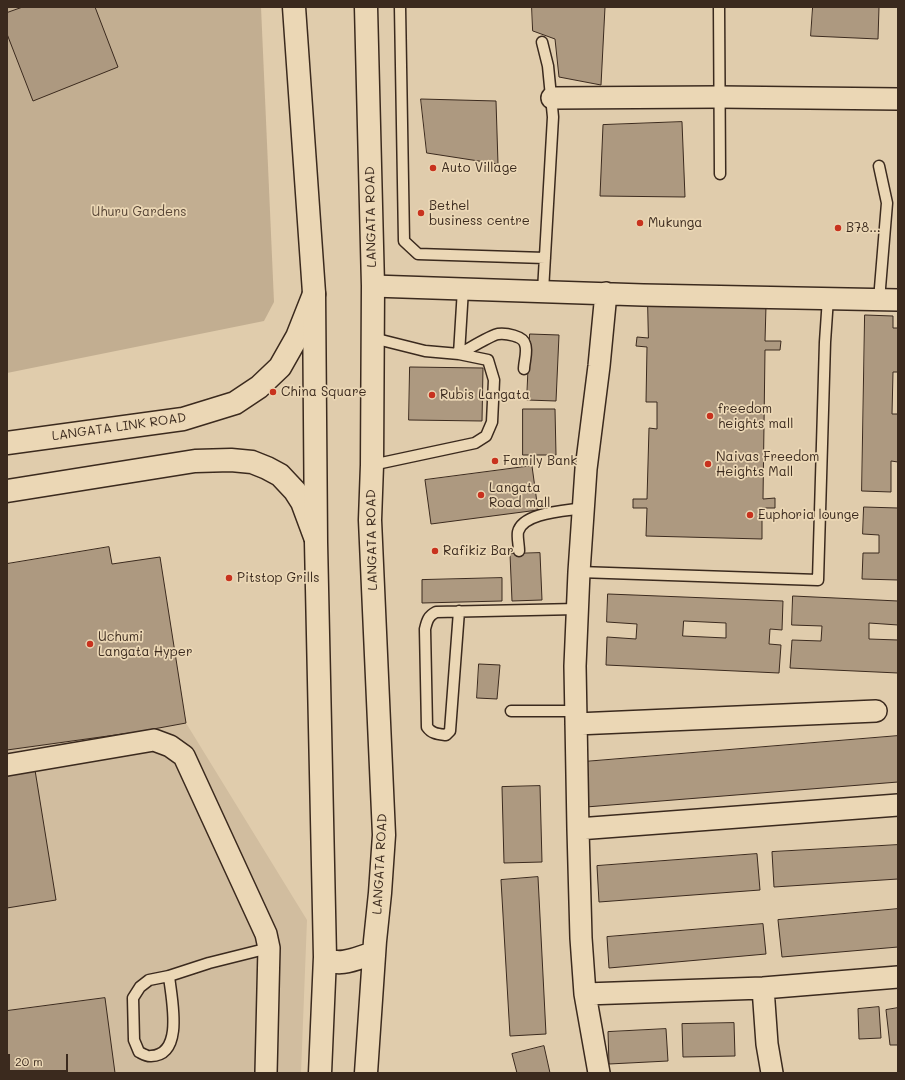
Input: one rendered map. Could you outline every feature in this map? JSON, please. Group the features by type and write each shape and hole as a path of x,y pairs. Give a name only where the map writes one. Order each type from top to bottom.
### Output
{"main road":[{"path":"294,7 314,293 316,542 325,957 320,1073"},
{"name":"LANGATA ROAD","path":"366,7 373,286 372,464 370,520 384,835 366,1073"},
{"name":"LANGATA LINK ROAD","path":"7,443 183,419 235,403 259,387 280,367 297,337 314,293"},
{"path":"7,491 195,461 230,460 252,462 280,475 295,491 302,502 316,542"},
{"path":"325,957 328,960 341,962 374,953"}],"street":[{"path":"552,98 719,97 898,99"},
{"path":"373,286 889,300"},
{"path":"599,1073 585,994 581,938 575,666 579,572 586,469 599,366 606,293"},
{"path":"575,718 876,711"},
{"path":"7,764 154,740 170,746 184,756 266,934 269,948 266,1073"},
{"path":"578,829 898,805"},
{"path":"585,994 763,988 898,977"},
{"path":"763,988 767,1044 772,1073"}],"lane":[{"path":"400,7 404,242 418,254 545,258"},
{"path":"718,7 720,174"},
{"path":"542,42 548,66 554,117 543,291"},
{"path":"879,166 887,203 889,300"},
{"path":"459,354 463,289"},
{"path":"579,572 818,580 825,342 828,298"},
{"path":"459,354 497,334 521,338 525,342 526,347 524,369"},
{"path":"372,464 475,443 486,436 492,422 494,380 488,360 459,354 424,351 373,338"},
{"path":"519,551 518,532 523,522 535,516 584,508"},
{"path":"459,611 450,731 446,735 436,734 430,732 427,727 425,630 427,621 431,614 436,612 459,611 578,608"},
{"path":"511,711 575,718"},
{"path":"169,976 174,1021 172,1042 163,1053 150,1057 139,1052 134,1040 133,998 140,987 149,980 169,976 209,963 269,948"}],"shaded area":[{"path":"186,723 307,920 301,1073 7,1073 7,750 137,732"}],"green space":[{"name":"Uhuru Gardens","path":"7,7 261,7 274,302 264,321 7,373"}],"building":[{"path":"23,7 95,7 118,67 33,101 7,34 7,13"},
{"path":"532,7 605,7 601,85 559,77 555,39 533,31"},
{"path":"813,7 879,7 878,39 811,36"},
{"path":"421,99 496,101 498,164 427,153"},
{"path":"682,122 685,197 600,196 603,125"},
{"name":"freedom heights mall","path":"648,304 766,306 765,341 781,341 780,350 765,350 763,499 775,498 775,508 762,508 762,539 646,536 647,508 633,508 633,499 647,499 649,428 657,429 657,402 646,402 647,347 636,346 637,337 648,338"},
{"path":"865,315 893,316 893,328 898,328 898,372 893,372 892,414 898,414 898,462 891,461 891,492 862,491"},
{"path":"530,334 559,335 556,401 527,400"},
{"path":"410,367 483,368 482,421 409,420"},
{"path":"523,409 555,409 556,455 523,455"},
{"name":"Langata Road mall","path":"532,466 538,510 431,524 425,480"},
{"path":"864,507 898,508 898,580 862,579 863,553 879,553 879,535 863,534"},
{"name":"Uchumi Langata Hyper","path":"109,547 112,564 160,557 186,723 137,732 7,750 7,564"},
{"path":"540,553 542,600 512,601 510,554"},
{"path":"502,578 502,601 422,603 422,580"},
{"path":"608,594 783,601 782,630 770,629 769,644 781,645 779,673 606,665 607,637 636,639 637,624 607,622","holes":["684,621 726,623 726,638 683,636"]},
{"path":"793,596 898,601 898,625 869,623 869,639 898,640 898,673 790,668 792,640 821,641 822,626 792,625"},
{"path":"479,664 500,665 497,699 477,698"},
{"path":"898,736 898,782 586,807 583,762"},
{"path":"35,770 56,900 7,908 7,775"},
{"path":"540,786 542,862 504,863 502,787"},
{"path":"898,845 898,879 774,887 772,852"},
{"path":"757,854 760,890 599,902 597,866"},
{"path":"538,877 546,1034 510,1036 501,880"},
{"path":"898,909 898,947 782,957 778,920"},
{"path":"763,924 766,954 609,968 607,937"},
{"path":"105,998 115,1073 7,1073 7,1011"},
{"path":"879,1007 881,1038 859,1039 858,1009"},
{"path":"898,1008 898,1045 890,1045 886,1010"},
{"path":"734,1023 735,1056 683,1057 682,1024"},
{"path":"666,1029 668,1061 609,1064 608,1032"},
{"path":"544,1046 550,1073 517,1073 512,1054"}],"place":[{"name":"Auto Village","path":"433,168"},
{"name":"Bethel business centre","path":"421,213"},
{"name":"Mukunga","path":"640,223"},
{"name":"B78...","path":"838,228"},
{"name":"China Square","path":"273,392"},
{"name":"Rubis Langata","path":"432,395"},
{"name":"freedom heights mall","path":"710,416"},
{"name":"Family Bank","path":"495,461"},
{"name":"Naivas Freedom Heights Mall","path":"708,464"},
{"name":"Langata Road mall","path":"481,495"},
{"name":"Euphoria lounge","path":"750,515"},
{"name":"Rafikiz Bar","path":"435,551"},
{"name":"Pitstop Grills","path":"229,578"},
{"name":"Uchumi Langata Hyper","path":"90,644"}]}
